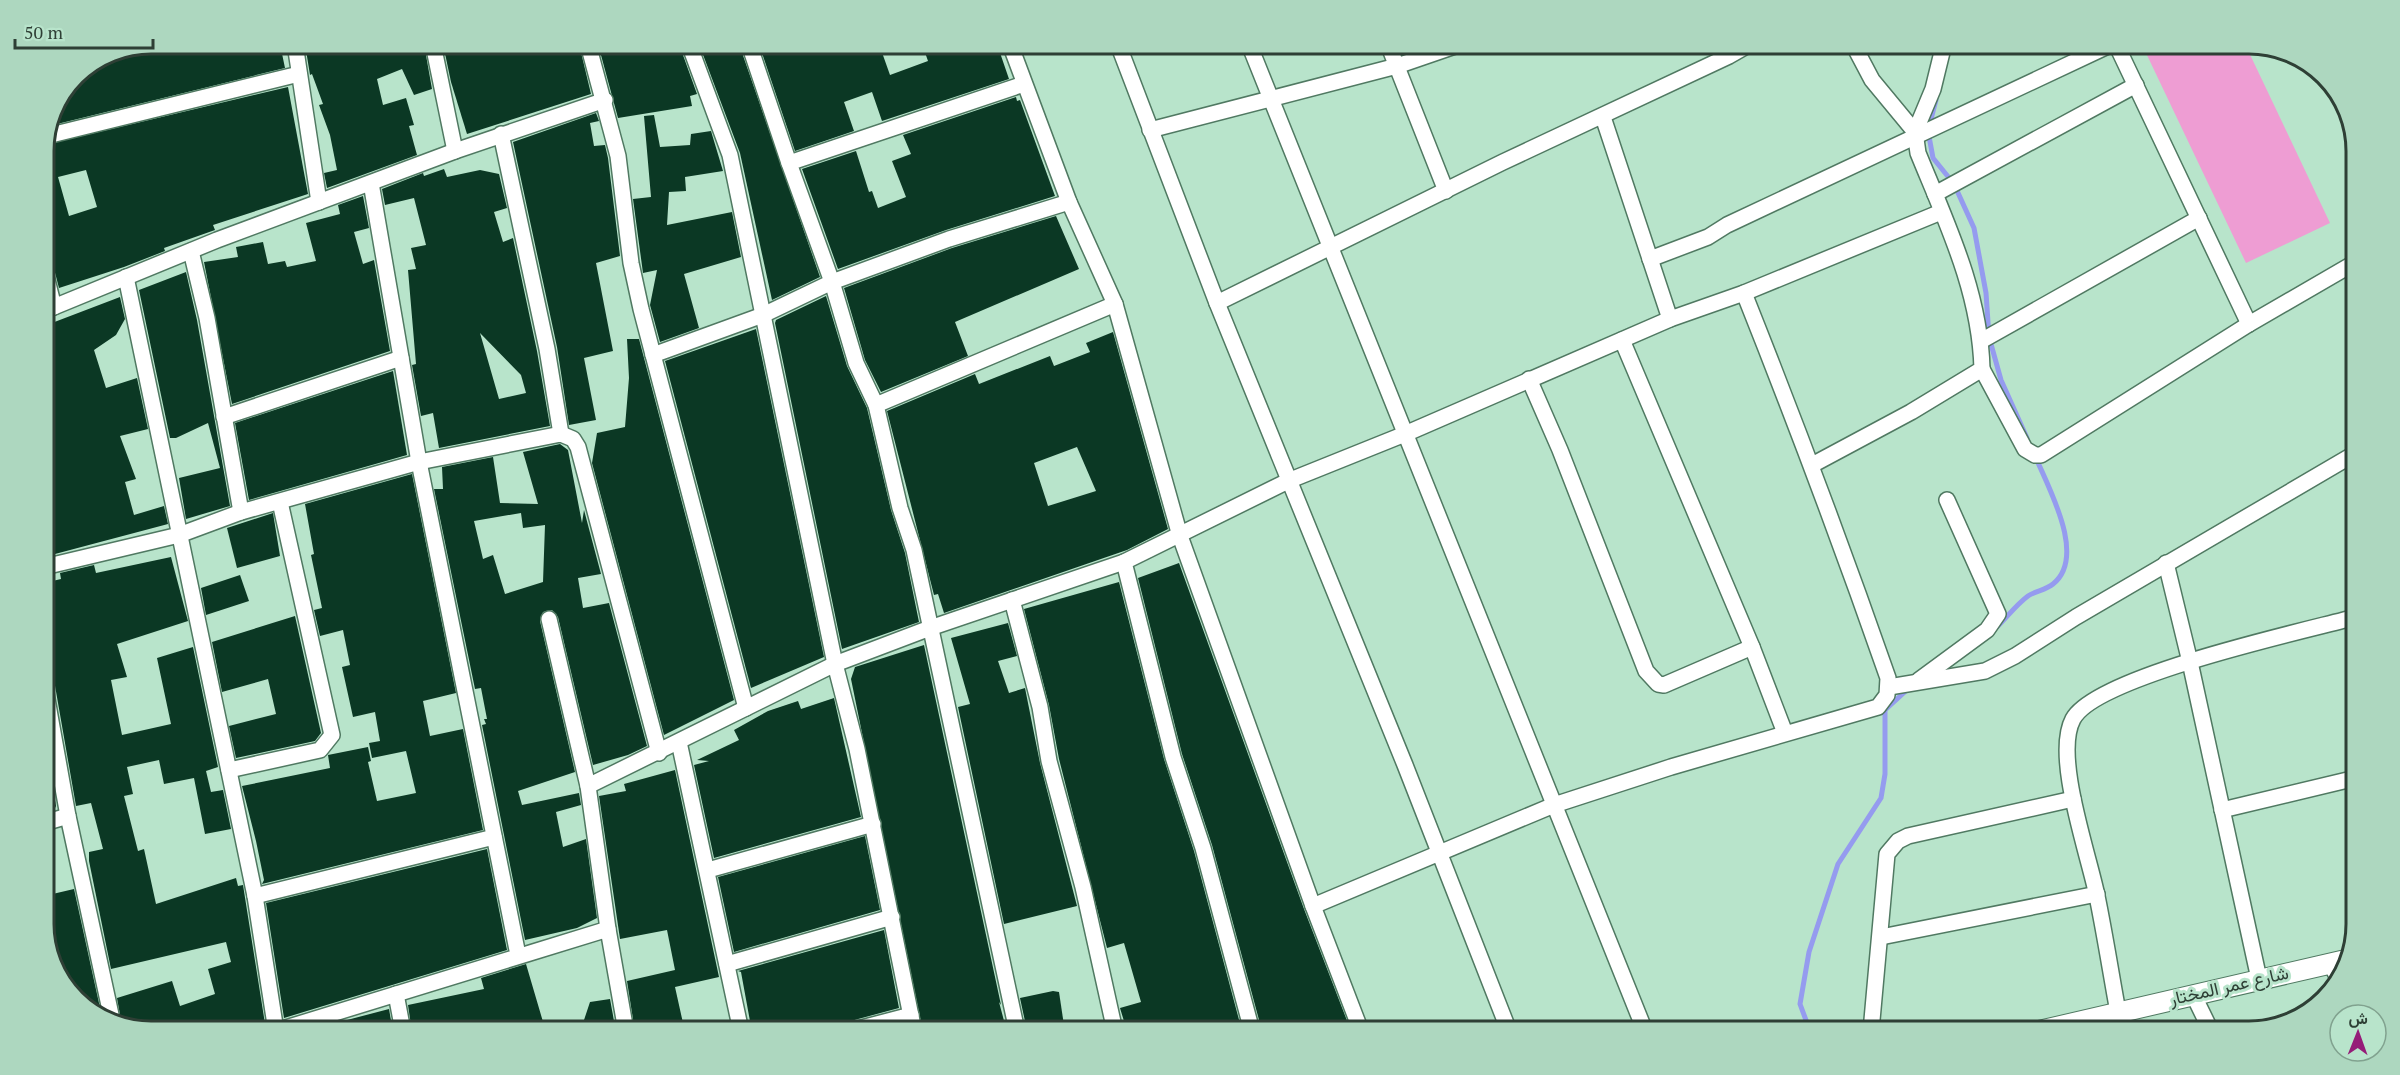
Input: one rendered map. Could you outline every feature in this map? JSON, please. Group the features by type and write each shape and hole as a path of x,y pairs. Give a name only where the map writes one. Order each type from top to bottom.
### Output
{"street":[{"path":"296,54 319,202"},
{"path":"435,54 455,151"},
{"path":"591,54 618,156 631,263 746,708"},
{"path":"693,54 730,155 835,664 873,824 912,1021"},
{"path":"752,54 832,282 856,363 876,405 900,508 914,550 1015,1021"},
{"path":"1014,54 1069,202 1115,304 1180,536 1357,1021"},
{"path":"1122,54 1217,303 1439,852 1505,1021"},
{"path":"1253,54 1641,1021"},
{"path":"1392,54 1446,191"},
{"path":"1150,130 1397,66 1432,54"},
{"path":"1217,303 1503,162 1603,117 1730,54"},
{"path":"1858,54 1872,80 1915,135 1918,153 1969,281 1981,341 1982,369 2025,449 2035,455 2041,455 2249,324 2346,268"},
{"path":"1915,135 1933,89 1942,54"},
{"path":"1650,259 1708,237 1726,225 2092,54"},
{"path":"2119,54 2249,324"},
{"path":"56,134 299,74"},
{"path":"789,164 1024,84"},
{"path":"1935,194 2136,85"},
{"path":"54,307 319,202 501,134 605,100"},
{"path":"1603,117 1670,319"},
{"path":"501,134 547,349 561,434"},
{"path":"370,183 419,462 518,956"},
{"path":"653,355 763,315 832,282 949,239 1069,202"},
{"path":"588,786 659,753 835,664 930,628 1124,562 1288,481 1405,434 1670,319 1744,294 1941,212"},
{"path":"1981,341 2199,218"},
{"path":"191,251 207,318 241,512"},
{"path":"126,278 255,896 274,1021"},
{"path":"1313,906 1554,805 1785,733 1878,707 1887,695 1889,687 1812,465 1744,294"},
{"path":"876,405 1115,304"},
{"path":"1622,340 1752,647 1785,733"},
{"path":"225,417 401,358"},
{"path":"1812,465 1911,412 1982,369"},
{"path":"1529,379 1560,450 1646,671 1652,679 1664,685 1752,647"},
{"path":"54,565 179,535 241,512 419,462 561,434 573,439 578,447 659,753"},
{"path":"1889,687 1919,680 1964,676 1985,671 2015,656 2166,563 2346,459"},
{"path":"1919,680 1987,630 1998,614 1947,500"},
{"path":"229,770 320,750 332,735 280,502"},
{"path":"1124,562 1173,757 1203,848 1249,1021"},
{"path":"2166,563 2190,662 2259,979"},
{"path":"1011,600 1040,707 1049,761 1083,887 1113,1021"},
{"path":"549,619 588,786 608,929 624,1021"},
{"path":"2118,1012 2097,894 2073,799 2068,738 2074,717 2094,701 2119,688 2190,662 2346,620"},
{"path":"54,738 68,816 110,1012"},
{"path":"679,742 739,1021"},
{"path":"2222,810 2346,780"},
{"path":"1872,1021 1887,854 1898,842 1908,836 2073,799"},
{"path":"54,820 68,816"},
{"path":"708,870 873,824"},
{"path":"255,896 494,837"},
{"path":"1881,936 2097,894"},
{"path":"727,964 892,917"},
{"path":"330,1021 396,994 608,929"},
{"name":"شارع عمر المختار","path":"2099,1021 2118,1012 2259,979 2334,971"},
{"path":"396,994 401,1021"},
{"path":"2193,994 2206,1021"},
{"path":"889,1021 911,1015"}],"shaded area":[{"path":"2146,54 2250,54 2330,223 2246,263"}],"building":[{"path":"282,54 285,68 58,124 74,92 87,78 102,67 120,59 140,55"},
{"path":"307,54 426,54 432,89 414,95 402,69 377,79 383,105 406,98 414,125 409,126 417,155 327,188 324,173 337,170 330,135 319,105 323,104 312,74 310,75"},
{"path":"445,54 581,54 591,94 467,134"},
{"path":"601,54 683,54 697,94 690,96 692,106 618,118"},
{"path":"703,54 742,54 820,277 772,300 740,153"},
{"path":"762,54 883,54 890,75 928,61 926,54 1000,54 1009,79 882,121 872,92 844,102 854,131 795,151"},
{"path":"288,87 308,194 213,225 215,230 164,248 165,251 59,288 54,269 54,143","holes":["86,170 97,207 69,216 58,177"]},
{"path":"1016,97 1017,101 1020,100 1055,196 946,230 838,269 802,169 856,151 869,192 872,191 878,208 906,197 892,161 911,154 903,135"},
{"path":"596,113 599,121 590,123 594,146 605,145 608,158 620,256 596,263 613,351 584,358 596,420 569,425 557,347 513,142"},
{"path":"654,115 660,147 690,145 691,134 711,131 723,171 685,177 686,191 669,192 667,225 732,212 741,257 684,274 699,328 660,342 650,305 657,270 643,273 633,199 651,197 644,116"},
{"path":"444,169 447,177 480,170 499,174 507,208 494,212 503,242 513,238 550,426 439,448 433,413 421,416 412,365 416,364 408,270 416,269 411,248 426,245 414,198 385,205 382,189 423,173 424,176","holes":["480,333 521,375 526,393 499,399"]},
{"path":"363,196 369,228 354,232 363,264 374,260 390,351 232,404 204,262 238,257 236,247 263,242 268,264 285,261 287,267 316,261 306,223 340,214 338,205"},
{"path":"1056,216 1079,269 955,322 968,356 881,392 865,360 844,288 952,248"},
{"path":"186,272 197,320 230,506 186,519 179,478 220,468 208,423 176,438 170,438 139,290"},
{"path":"826,296 847,366 867,408 891,510 905,553 919,622 842,649 775,323 776,320"},
{"path":"120,297 125,319 116,335 94,350 106,388 137,378 148,429 120,436 136,479 125,482 134,515 164,506 168,524 55,554 54,550 54,322"},
{"path":"756,329 824,657 751,688 665,361"},
{"path":"1113,332 1168,529 1127,550 944,613 938,594 934,595 887,411 975,374 979,384 1050,356 1054,366 1090,352 1086,343","holes":["1077,447 1096,491 1048,506 1034,463"]},
{"path":"627,339 639,339 734,700 664,735 592,463 597,433 625,427 629,378"},
{"path":"393,371 407,455 249,500 235,423"},
{"path":"560,444 568,450 582,523 584,510 601,574 578,578 583,608 609,603 647,746 628,755 593,765 558,617 552,610 543,612 540,621 575,772 518,791 522,805 579,793 581,805 556,812 563,847 586,839 597,918 577,928 525,940 482,725 486,724 484,719 487,719 481,688 475,689 434,489 443,489 442,467 493,457 500,503 538,504 523,452","holes":["521,513 523,528 545,525 543,582 505,594 493,555 483,559 474,521"]},
{"path":"412,474 456,693 423,701 430,736 463,729 483,830 262,884 264,880 242,786 330,768 328,755 368,747 371,761 368,762 377,801 416,793 406,751 372,758 369,743 380,741 375,712 353,717 342,667 350,665 343,630 320,636 314,610 322,608 311,555 314,554 305,504"},
{"path":"273,513 280,556 237,568 227,528"},
{"path":"171,557 188,621 117,644 127,677 111,680 122,735 171,724 157,658 193,647 218,767 206,771 211,792 223,790 231,829 205,834 194,778 164,784 159,760 127,767 133,794 124,796 138,851 144,849 156,904 236,878 238,886 243,885 265,1021 151,1021 120,1016 117,998 172,981 180,1006 215,994 208,969 231,962 226,942 111,969 89,861 89,852 103,849 91,803 76,806 54,680 54,581 61,579 60,573 94,565 96,573"},
{"path":"1179,563 1304,909 1347,1021 1259,1021 1212,845 1182,754 1138,578"},
{"path":"240,575 249,601 206,615 201,588"},
{"path":"1119,582 1164,759 1194,851 1239,1021 1124,1021 1120,1008 1141,1002 1124,943 1107,948 1024,609"},
{"path":"295,616 321,733 315,741 236,758 229,726 276,714 268,679 222,692 212,642"},
{"path":"1008,623 1017,656 998,661 1009,693 1025,688 1040,763 1077,906 1004,924 958,707 970,704 951,638"},
{"path":"924,645 1004,1021 921,1021 851,679 855,667"},
{"path":"834,698 861,817 714,858 694,765 709,761 697,760 739,740 734,730 768,711 798,701 801,709"},
{"path":"675,770 719,977 675,987 683,1021 633,1021 627,981 675,970 667,930 620,939 599,796 626,791 624,784"},
{"path":"865,836 880,910 734,952 718,877"},
{"path":"487,849 507,950 284,1018 266,903"},
{"path":"74,889 100,1006 82,993 74,983 59,955 54,931 54,894"},
{"path":"884,930 899,1008 851,1021 750,1021 741,972 738,971"},
{"path":"526,964 543,1021 410,1021 408,1005 484,989 481,978"},
{"path":"1053,991 1059,992 1063,1021 1025,1021 1020,998"},
{"path":"610,999 614,1021 584,1021 590,1002"},
{"path":"389,1009 391,1021 343,1021"}],"waterway":[{"path":"1936,100 1928,131 1933,158 1954,184 1974,228 1986,293 1989,337 2001,380 2027,438"},
{"path":"1998,626 2028,596 2053,584 2063,572 2067,557 2062,522 2036,458"},
{"path":"1806,1021 1800,1004 1809,952 1838,864 1881,798 1885,774 1885,710 1909,688"}]}
